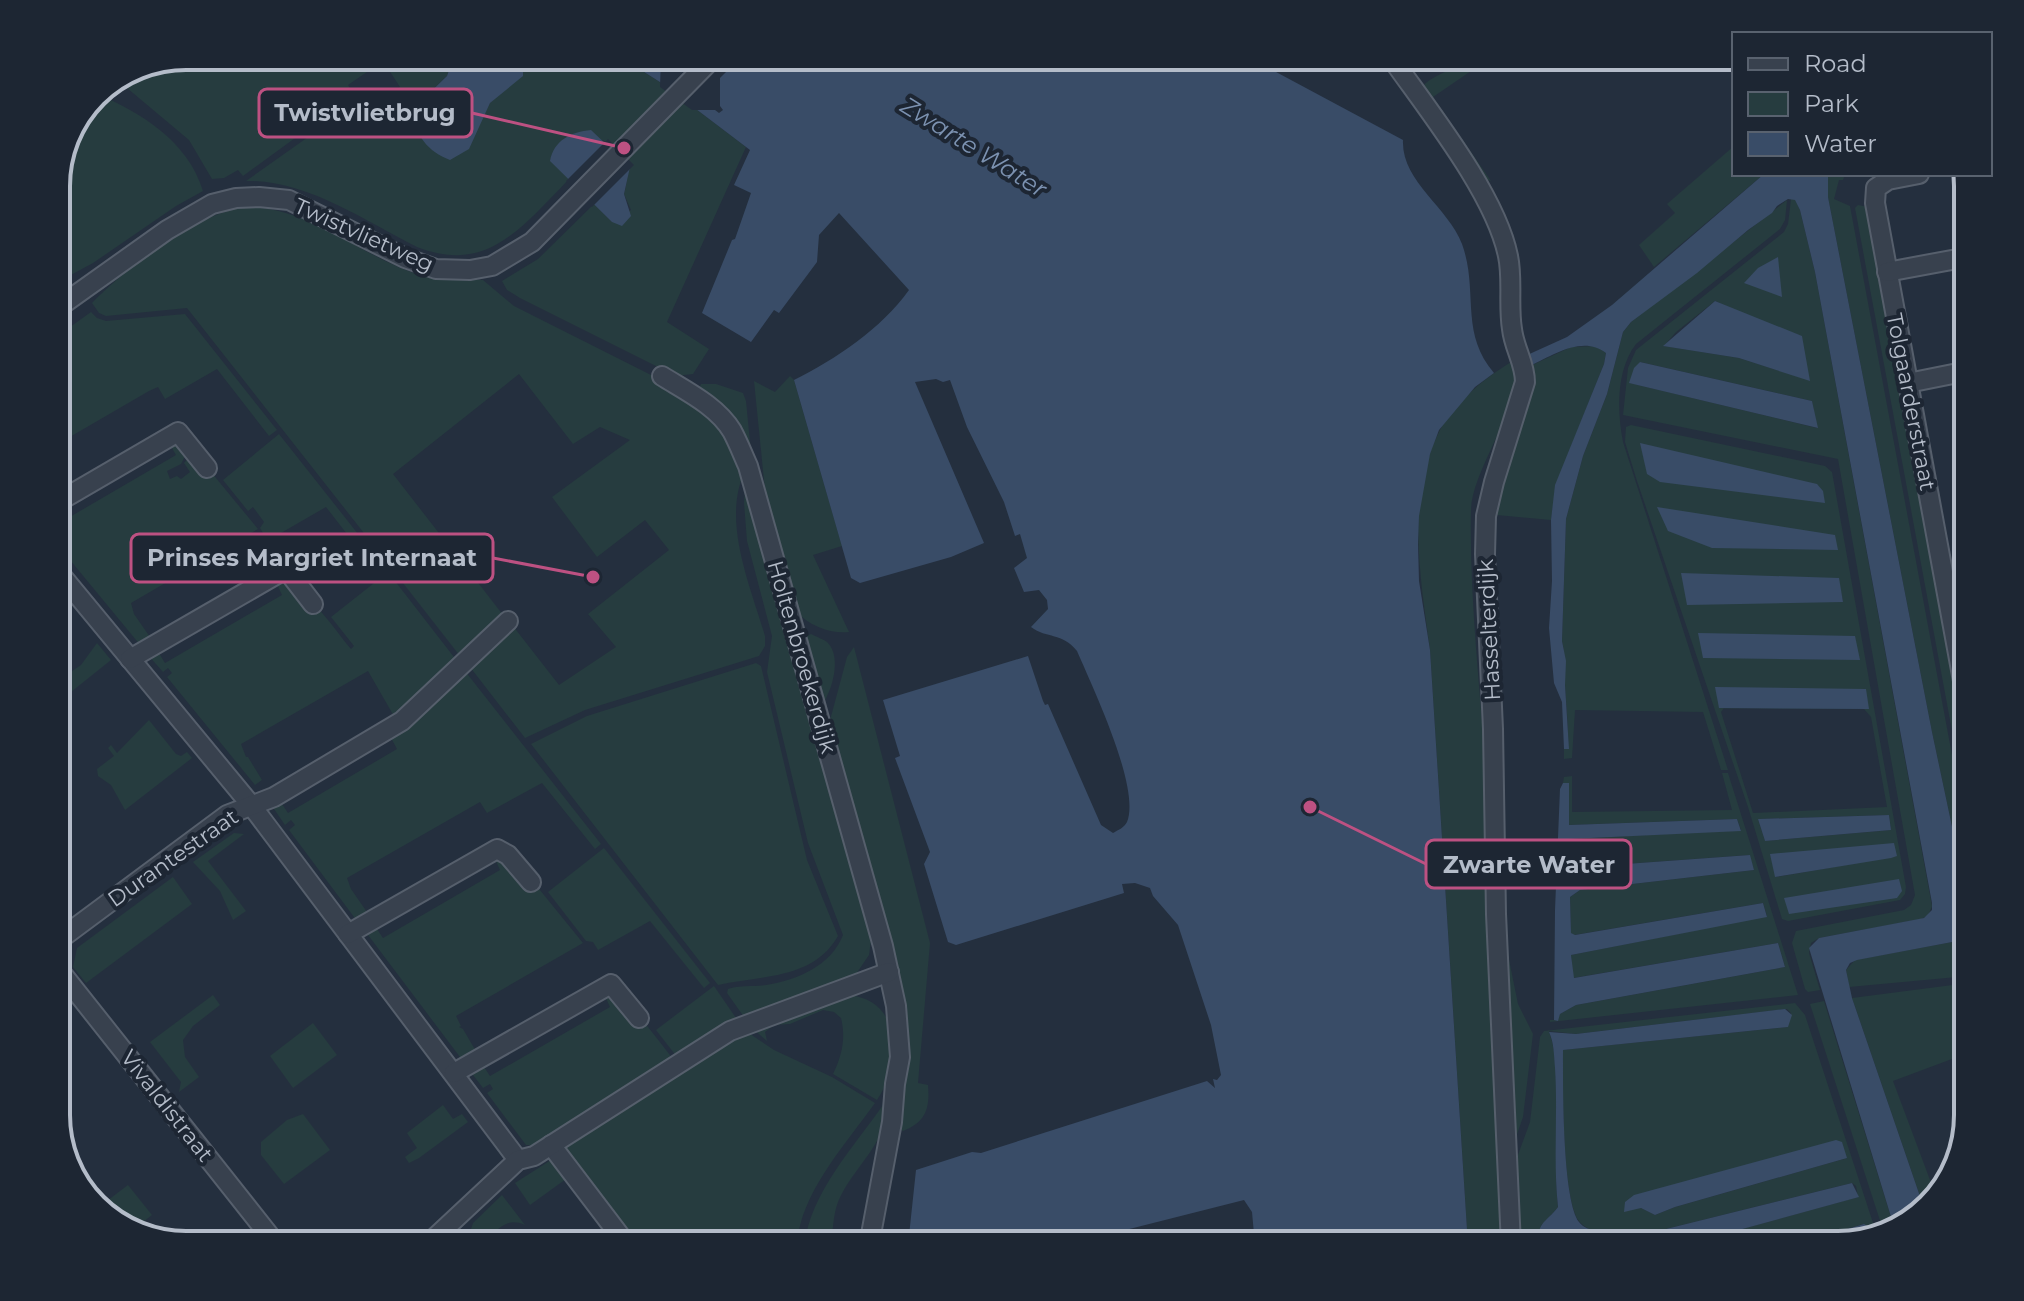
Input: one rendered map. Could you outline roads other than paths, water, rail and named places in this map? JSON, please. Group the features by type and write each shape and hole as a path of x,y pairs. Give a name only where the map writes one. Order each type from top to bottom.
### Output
{"street":[{"name":"Twistvlietweg","path":"70,299 199,210 236,198 289,200 405,258 436,269 482,268 514,255 532,242 701,70"},
{"name":"Hasselterdijk","path":"1400,70 1473,177 1493,215 1508,256 1512,331 1525,382 1486,516 1485,554 1493,729 1496,914 1510,1231"},
{"name":"Tolgaarderstraat","path":"1909,176 1888,180 1876,188 1875,203 1954,611"},
{"path":"1887,272 1954,260"},
{"path":"1908,383 1954,374"},
{"name":"Holtenbroekerdijk","path":"662,376 689,392 721,418 748,466 889,972 896,1006 900,1057 892,1122 872,1231"},
{"path":"70,495 178,432 207,468"},
{"path":"130,659 286,569 313,604"},
{"path":"70,586 251,805 518,1160"},
{"name":"Durantestraat","path":"70,932 227,815 274,797 402,721 508,621"},
{"path":"348,934 497,849 508,855 531,882"},
{"path":"442,1231 518,1160 534,1156 730,1031 889,972"},
{"name":"Vivaldistraat","path":"70,984 266,1231"},
{"path":"454,1073 611,984 639,1018"},
{"path":"551,1145 616,1231"}],"water":[{"path":"449,70 523,70 523,76 490,103 469,149 450,160 422,140 415,116 415,107 447,76"},
{"path":"641,70 1272,70 1403,140 1409,168 1447,218 1462,244 1467,261 1473,327 1483,358 1494,373 1475,387 1439,430 1430,454 1419,516 1418,544 1419,581 1430,650 1467,1231 1254,1231 1252,1212 1244,1200 1121,1231 909,1231 916,1170 972,1152 981,1153 1207,1081 1215,1088 1213,1079 1217,1080 1221,1075 1211,1025 1178,925 1153,896 1150,888 1135,883 1122,884 1124,893 956,945 948,942 924,864 930,852 895,758 900,756 883,700 1028,656 1043,701 1045,705 1048,704 1101,825 1113,833 1126,824 1129,806 1127,786 1113,737 1077,651 1066,641 1031,627 1048,609 1047,600 1039,590 1024,592 1014,568 1027,558 1020,534 1015,536 1004,502 967,427 950,380 915,382 984,543 951,557 860,583 851,578 794,380 857,342 885,318 909,290 839,213 819,235 817,262 779,313 774,310 751,342 702,313 735,239 751,193 734,185 750,150"},
{"path":"591,130 630,167 624,194 631,216 622,226 612,222 550,161 555,148 564,138"},
{"path":"1762,176 1828,176 1828,197 1954,836 1954,942 1857,960 1850,963 1846,970 1852,998 1920,1197 1891,1217 1809,948 1819,938 1924,918 1932,910 1932,903 1815,272 1795,200 1788,199 1777,206 1697,273 1631,322 1623,332 1607,394 1583,456 1566,519 1562,641 1566,661 1569,749 1564,749 1562,702 1554,683 1549,628 1551,520 1555,485 1606,353 1597,348 1578,346 1530,366 1525,356 1567,337 1612,305"},
{"path":"1778,257 1782,297 1744,283 1758,268"},
{"path":"1715,301 1802,336 1810,381 1739,358 1663,346"},
{"path":"1640,362 1812,401 1818,428 1629,383 1634,368"},
{"path":"1640,443 1817,484 1823,491 1825,503 1660,482 1647,474"},
{"path":"1657,507 1835,535 1838,550 1712,548 1668,531"},
{"path":"1681,573 1839,578 1843,602 1687,605"},
{"path":"1698,633 1855,636 1860,660 1703,658"},
{"path":"1715,687 1866,689 1869,709 1719,708"},
{"path":"1563,783 1569,783 1569,825 1737,819 1741,831 1569,839 1570,868 1750,855 1754,870 1580,890 1570,897 1571,933 1575,935 1763,903 1767,917 1571,955 1574,978 1778,943 1785,967 1576,1005 1560,1014 1558,1021 1554,1020 1555,910 1560,789"},
{"path":"1889,815 1891,830 1765,841 1758,819"},
{"path":"1894,843 1897,856 1891,858 1775,877 1770,854"},
{"path":"1899,879 1902,891 1897,898 1789,914 1784,898"},
{"path":"1785,1009 1792,1015 1788,1027 1563,1050 1569,1190 1579,1222 1595,1231 1540,1231 1558,1207 1555,1068 1549,1032 1576,1034"},
{"path":"1836,1140 1842,1142 1847,1158 1655,1215 1641,1208 1624,1212 1625,1202 1634,1195"},
{"path":"1852,1183 1859,1197 1735,1231 1661,1231"},
{"path":"1864,1224 1869,1227 1853,1230 1841,1231"}],"place":[{"name":"Twistvlietbrug","path":"624,148"},
{"name":"Prinses Margriet Internaat","path":"593,577"},
{"name":"Zwarte Water","path":"1310,807"}]}
